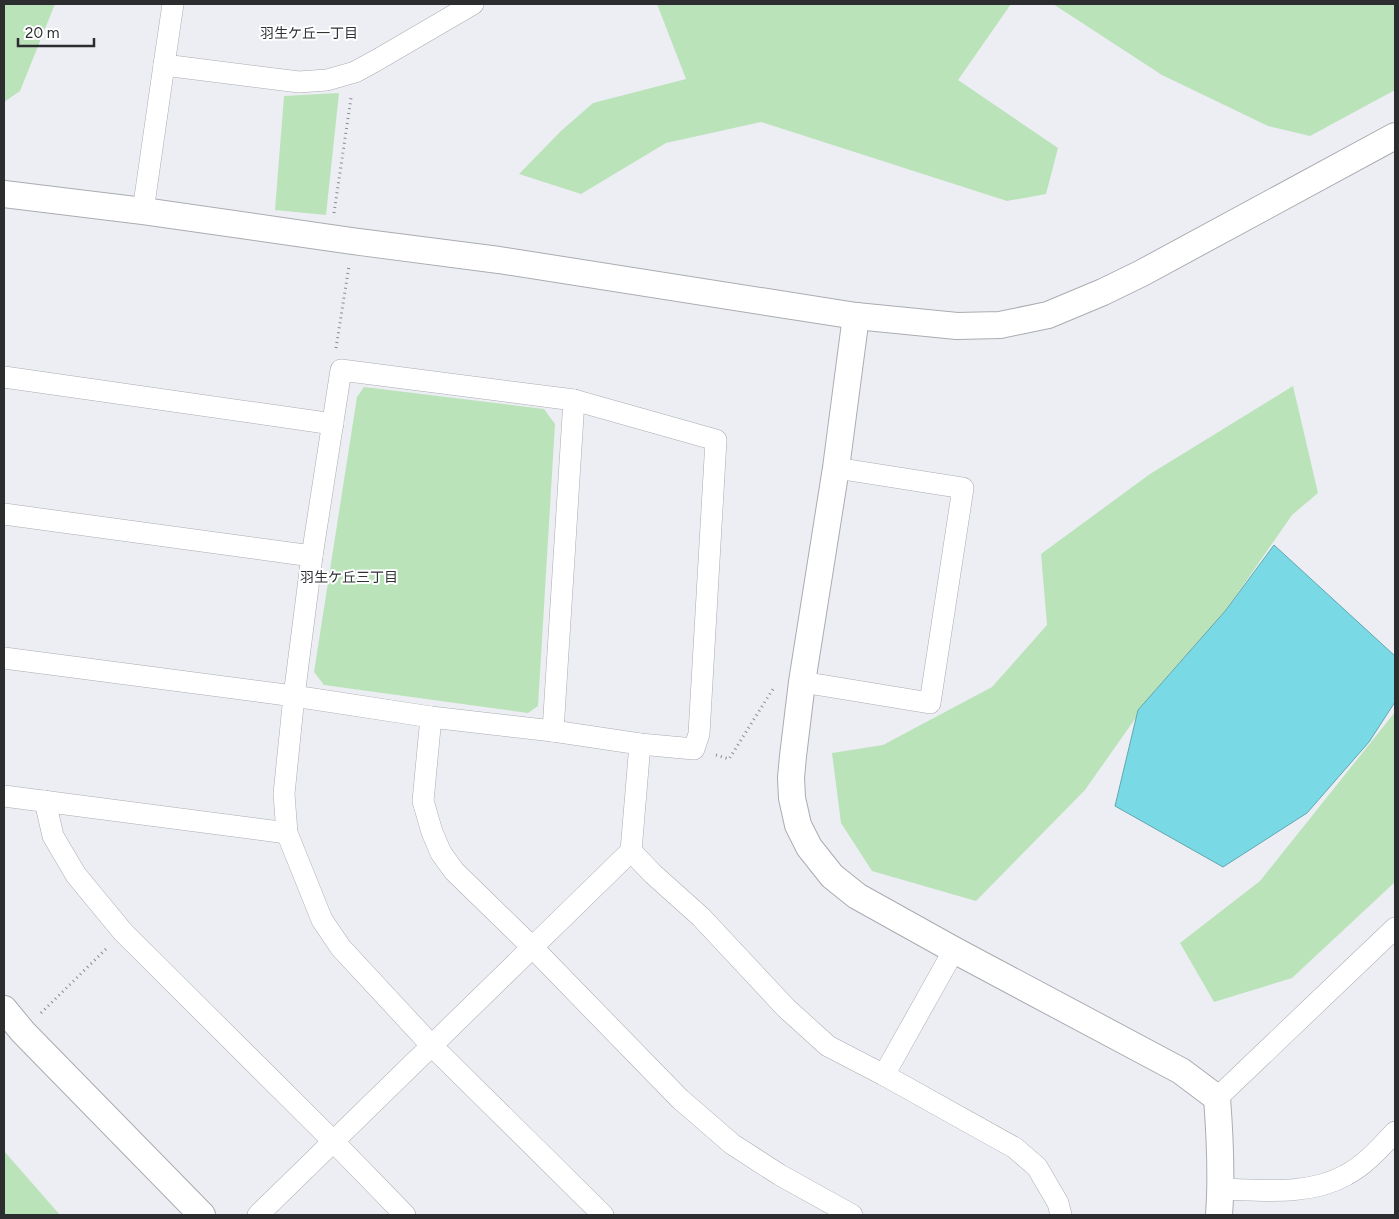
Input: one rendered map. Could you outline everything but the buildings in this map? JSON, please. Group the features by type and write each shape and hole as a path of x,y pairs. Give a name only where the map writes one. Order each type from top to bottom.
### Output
{"street":[{"path":"143,212 173,4"},
{"path":"164,65 299,82 326,80 355,72 473,4"},
{"path":"4,194 498,260 856,316 957,326 1000,325 1048,315 1104,292 1395,136"},
{"path":"856,316 836,468 802,682 790,778 798,825 809,847 832,876 857,896 1180,1071 1217,1098 1221,1189 1219,1215"},
{"path":"4,658 294,696 431,717 553,731 640,744 694,749 700,734 716,440 574,400 341,370 312,556 294,696 284,794 287,833 322,920 347,955 432,1046 603,1215"},
{"path":"4,377 333,424"},
{"path":"553,731 574,400"},
{"path":"802,682 930,703 963,488 836,468"},
{"path":"4,514 312,556"},
{"path":"431,717 423,801 441,854 454,871 680,1099 732,1144 780,1176 852,1215"},
{"path":"258,1215 631,851 640,744"},
{"path":"4,796 287,833"},
{"path":"45,801 53,836 76,875 123,932 405,1215"},
{"path":"631,851 700,917 786,1008 828,1046 1015,1148 1037,1167 1058,1203 1062,1215"},
{"path":"1217,1098 1395,929"},
{"path":"884,1075 954,950"},
{"path":"4,1010 23,1032 202,1215"},
{"path":"1221,1189 1283,1190 1316,1187 1346,1176 1368,1160 1395,1132"}],"path":[{"path":"341,370 335,356 341,240 355,72"},
{"path":"694,749 728,759 776,684 802,682"},
{"path":"23,1032 123,932"}],"green space":[{"path":"4,4 55,4 20,91 4,102"},
{"path":"657,4 1011,4 958,80 1058,148 1046,194 1007,201 761,122 666,143 581,194 519,174 561,131 593,103 686,79"},
{"path":"1053,4 1395,4 1395,90 1310,136 1268,126 1162,75"},
{"path":"339,93 326,215 275,210 284,96"},
{"path":"1293,386 1318,493 1292,515 1226,610 1156,689 1085,790 976,901 872,871 841,823 832,753 883,745 992,687 1047,625 1041,554 1150,474"},
{"path":"364,387 544,409 555,424 538,706 528,713 324,685 314,672 357,397"},
{"path":"1395,712 1395,882 1292,978 1214,1002 1180,943 1260,881"},
{"path":"4,1151 60,1215 4,1215"}],"water":[{"path":"1274,545 1395,656 1395,702 1369,742 1307,813 1223,867 1115,806 1138,710 1226,610"}],"district":[{"name":"羽生ケ丘一丁目","path":"309,33"},
{"name":"羽生ケ丘三丁目","path":"349,577"}]}
